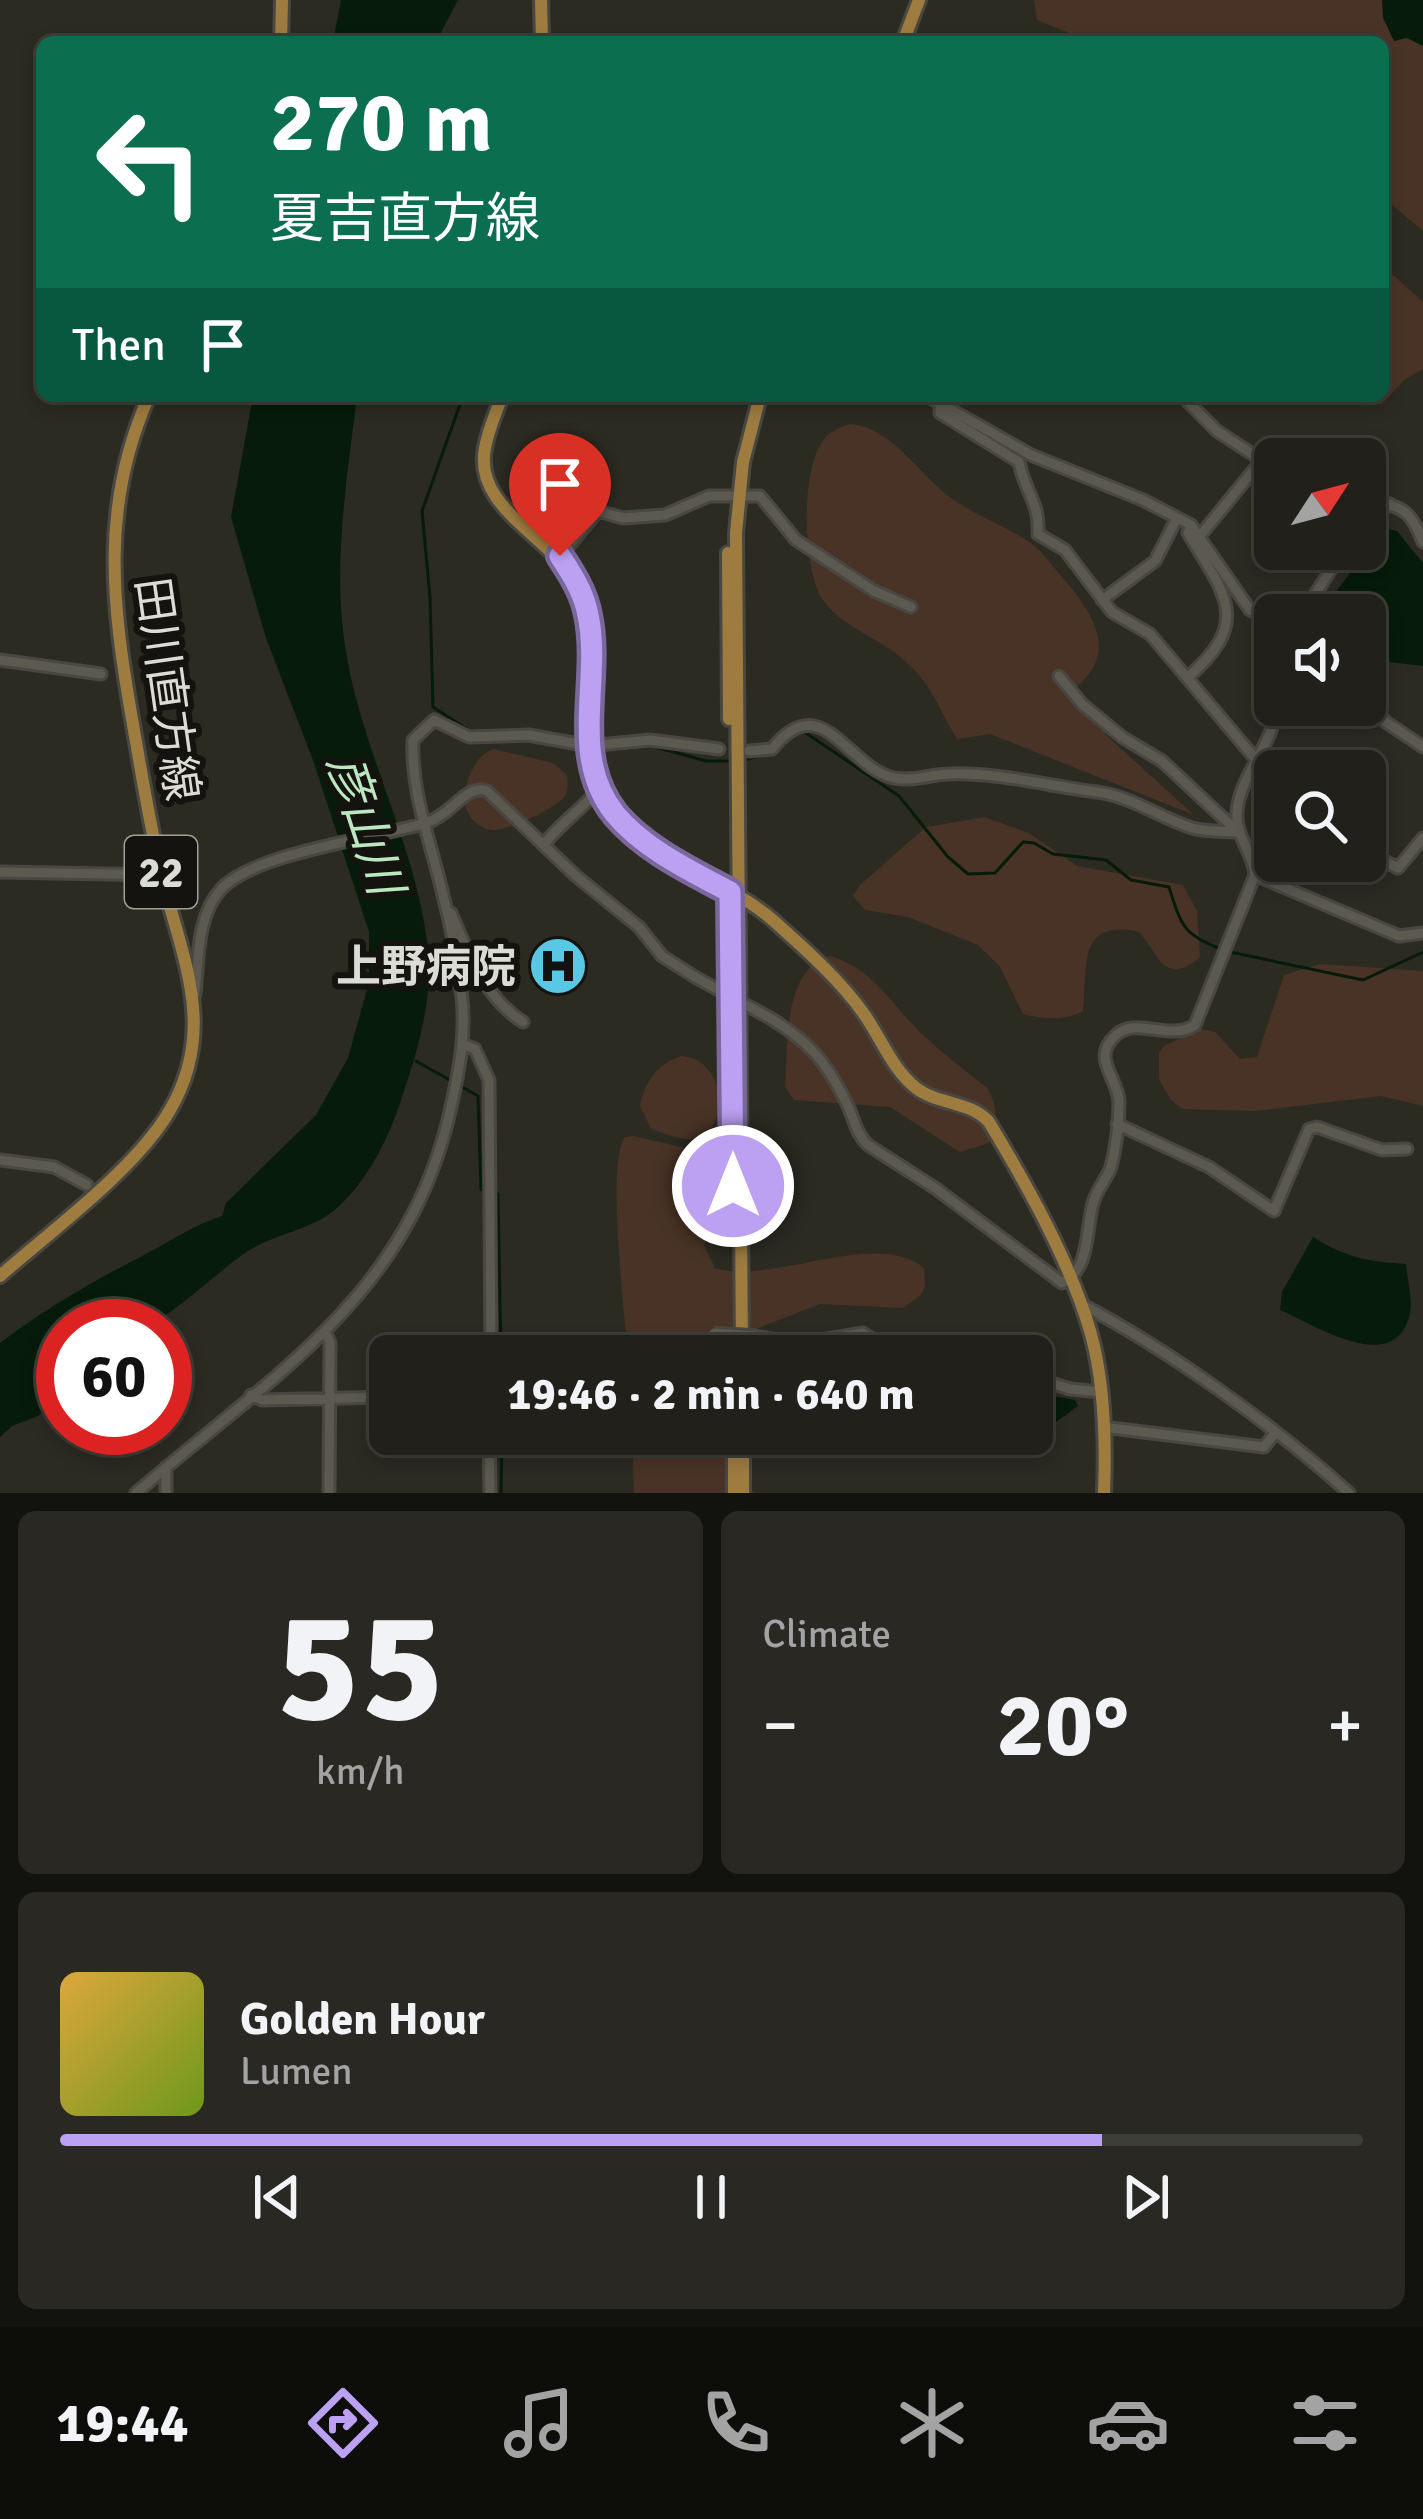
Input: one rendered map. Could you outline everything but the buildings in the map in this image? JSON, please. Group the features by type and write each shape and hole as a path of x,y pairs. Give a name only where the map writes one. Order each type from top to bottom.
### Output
{"main road":[{"path":"281,36 282,0"},
{"path":"541,0 542,36"},
{"path":"909,36 923,0"},
{"name":"田川直方線","path":"0,1276 131,1158 170,1112 188,1064 195,999 161,874 114,602 112,548 123,471 147,402"},
{"path":"500,402 484,450 486,478 506,513 560,556 581,592 588,616 589,746 600,788 633,831 772,919 843,989 907,1080 930,1098 984,1116 1008,1154 1081,1304 1102,1392 1104,1493"},
{"path":"738,1335 735,497 755,402"},
{"path":"738,1493 740,1455"},
{"path":"738,1493 743,1455"}],"street":[{"path":"1188,402 1216,431 1254,455"},
{"path":"1254,612 1191,525 1143,500 1031,455 950,403 940,413 1019,462 1040,511 1038,534 1065,550 1112,612 1150,634 1254,759"},
{"path":"1199,537 1254,470"},
{"path":"560,556 598,511 623,518 665,515 694,499 760,496 796,540 874,591 911,607"},
{"path":"1386,504 1413,517 1423,542"},
{"path":"1386,507 1390,504"},
{"path":"1102,600 1155,561 1177,518"},
{"path":"1187,678 1213,656 1230,615 1223,592 1189,533 1191,525"},
{"path":"0,660 101,674"},
{"path":"1059,676 1082,704 1122,737 1162,760 1238,832 1254,863"},
{"path":"136,1493 326,1333 385,1265 418,1205 446,1130 462,1044 462,999 412,768 412,740 434,720 469,737 530,735 589,746 650,740 719,749"},
{"path":"1386,722 1423,747"},
{"path":"748,751 772,749 786,730 808,724 828,731 888,777 914,780 948,773 1101,792 1160,811 1193,829 1238,832"},
{"path":"1238,832 1237,812 1254,763"},
{"path":"195,999 208,906 225,884 268,861 447,815 471,789 478,788 487,791 638,927 662,956 806,1040 868,1145 935,1188 1062,1283 1070,1280 1085,1253 1094,1199 1110,1169 1118,1089 1105,1071 1105,1049 1129,1027 1172,1034 1195,1025 1254,878"},
{"path":"545,843 600,788"},
{"path":"1386,862 1398,868 1423,838"},
{"path":"0,872 161,874"},
{"path":"1272,882 1399,936 1423,933"},
{"path":"442,891 482,979 502,1006 523,1022"},
{"path":"462,1044 475,1049 489,1080 491,1335"},
{"path":"1117,1124 1209,1167 1274,1211 1309,1129 1317,1127 1382,1150 1407,1149"},
{"path":"0,1160 54,1168 87,1185"},
{"path":"1081,1304 1275,1433 1349,1493"},
{"path":"326,1333 330,1343 329,1493"},
{"path":"714,1333 741,1335"},
{"path":"1053,1384 1102,1392"},
{"path":"251,1395 262,1400 369,1397"},
{"path":"1103,1426 1264,1448 1275,1433"},
{"path":"489,1455 490,1493"},
{"path":"166,1467 166,1493"}],"shaded area":[{"path":"1034,0 1423,0 1423,231 1389,202 1389,36 1076,36 1037,20"},
{"path":"1389,271 1423,302 1423,369 1389,396"},
{"path":"850,424 879,433 951,498 1022,538 1044,556 1084,605 1097,633 1096,661 1075,688 1107,736 1194,815 990,734 957,739 933,695 910,666 830,609 811,566 808,493 811,471 825,438"},
{"path":"493,749 553,763 567,775 566,794 544,812 508,827 491,830 477,824 468,814 464,793 475,764"},
{"path":"984,817 1029,833 1077,866 1183,885 1197,911 1200,957 1188,966 1170,969 1139,932 1104,932 1089,950 1083,1011 1061,1018 1037,1017 1023,1014 1000,967 978,945 908,917 865,910 853,896 926,827"},
{"path":"830,956 870,978 922,1034 987,1088 996,1116 989,1143 960,1152 890,1107 794,1100 785,1087 795,993 814,964"},
{"path":"1320,964 1423,971 1423,1106 1381,1096 1255,1111 1182,1109 1170,1099 1159,1079 1159,1053 1164,1046 1200,1029 1215,1032 1240,1059 1257,1057 1284,975"},
{"path":"682,1056 709,1070 719,1098 713,1126 689,1139 651,1129 640,1106 654,1075"},
{"path":"625,1137 690,1149 714,1163 724,1195 704,1245 715,1268 738,1272 851,1255 903,1257 924,1268 921,1295 903,1308 820,1304 740,1335 626,1335 617,1177"},
{"path":"633,1455 748,1455 747,1487 756,1493 634,1493"}],"water":[{"path":"341,0 458,0 439,36 334,36"},
{"path":"1382,0 1423,0 1423,46 1407,38 1394,41 1383,18"},
{"name":"彦山川","path":"252,402 356,402 340,566 343,634 357,703 422,912 429,966 420,1039 386,1139 360,1183 337,1208 248,1251 187,1299 66,1299 222,1216 226,1203 316,1115 348,1058 369,982 369,932 314,763 266,638 231,517"},
{"path":"1386,529 1397,531 1423,563 1423,666 1386,662 1386,594 1334,594 1352,570 1386,570"},
{"path":"1313,1237 1357,1257 1406,1264 1411,1307 1402,1332 1389,1342 1354,1342 1280,1310 1282,1292"},
{"path":"35,1318 36,1417 12,1426 0,1437 0,1343"},
{"path":"1053,1396 1075,1400 1078,1406 1053,1424"}],"waterway":[{"path":"461,402 422,511 433,707 470,731 488,732"},
{"path":"948,402 1028,448 1142,495"},
{"path":"1182,516 1194,520 1202,531"},
{"path":"803,731 899,796 948,857 968,874 995,873 1023,842 1053,854 1106,860 1131,880 1169,887 1185,927 1221,949"},
{"path":"546,734 571,738"},
{"path":"597,751 652,746 706,761 731,761"},
{"path":"740,761 771,753"},
{"path":"1230,952 1363,980 1423,952"},
{"path":"416,1061 478,1096 481,1189 498,1194 501,1335"},
{"path":"501,1493 502,1455"}],"place":[{"name":"上野病院","path":"558,966"}],"route":[{"path":"560,556 581,592 588,616 589,746 601,793 633,831 730,892 733,1186"}]}
